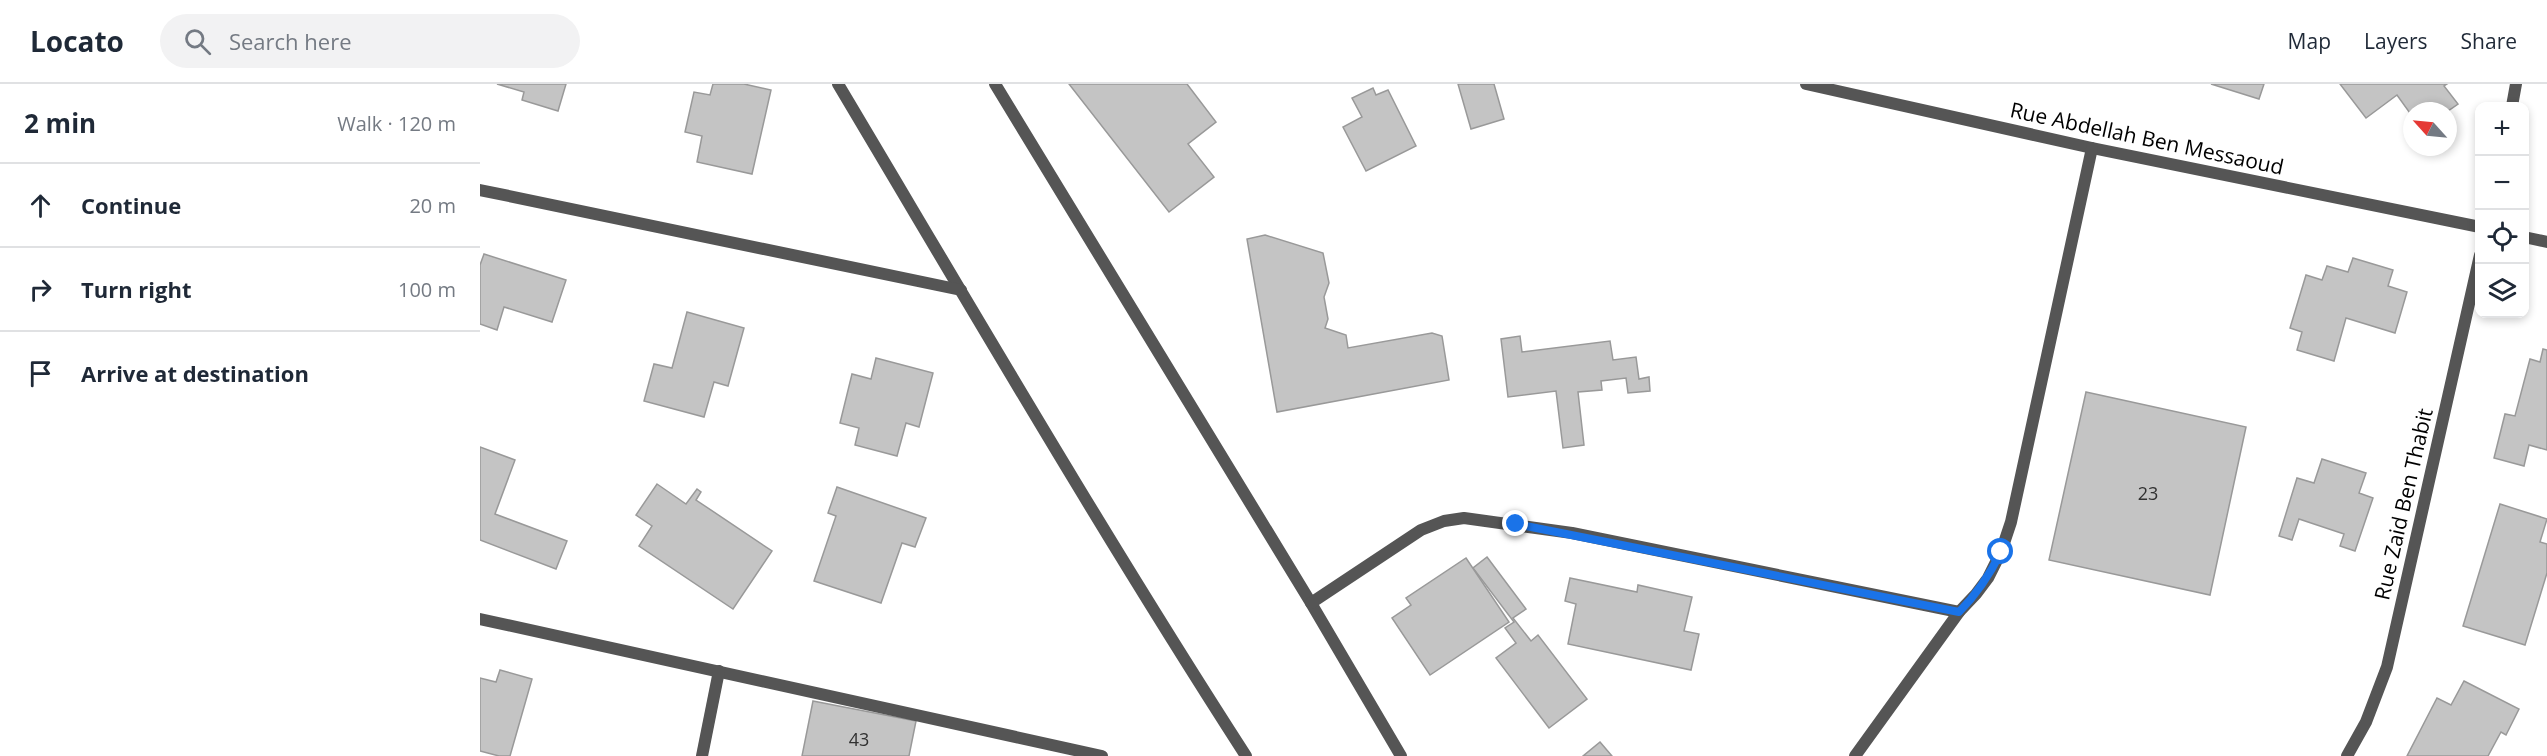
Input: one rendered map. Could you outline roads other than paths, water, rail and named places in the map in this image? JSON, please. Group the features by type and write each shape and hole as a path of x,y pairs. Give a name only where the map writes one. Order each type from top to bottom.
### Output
{"street":[{"path":"838,84 1096,517 1246,756"},
{"path":"995,84 1311,603 1401,756"},
{"name":"Rue Abdellah Ben Messaoud","path":"1806,84 2092,148 2475,226"},
{"path":"2513,102 2516,84"},
{"path":"1855,756 1959,612 1977,594 2001,552 2011,522 2092,148"},
{"path":"480,190 961,290"},
{"path":"2529,238 2547,242"},
{"name":"Rue Zaid Ben Thabit","path":"2347,756 2366,722 2387,667 2478,264"},
{"path":"1311,603 1421,530 1444,521 1464,518 1572,533 1959,612"},
{"path":"480,619 1102,756"},
{"path":"702,756 719,671"}]}
